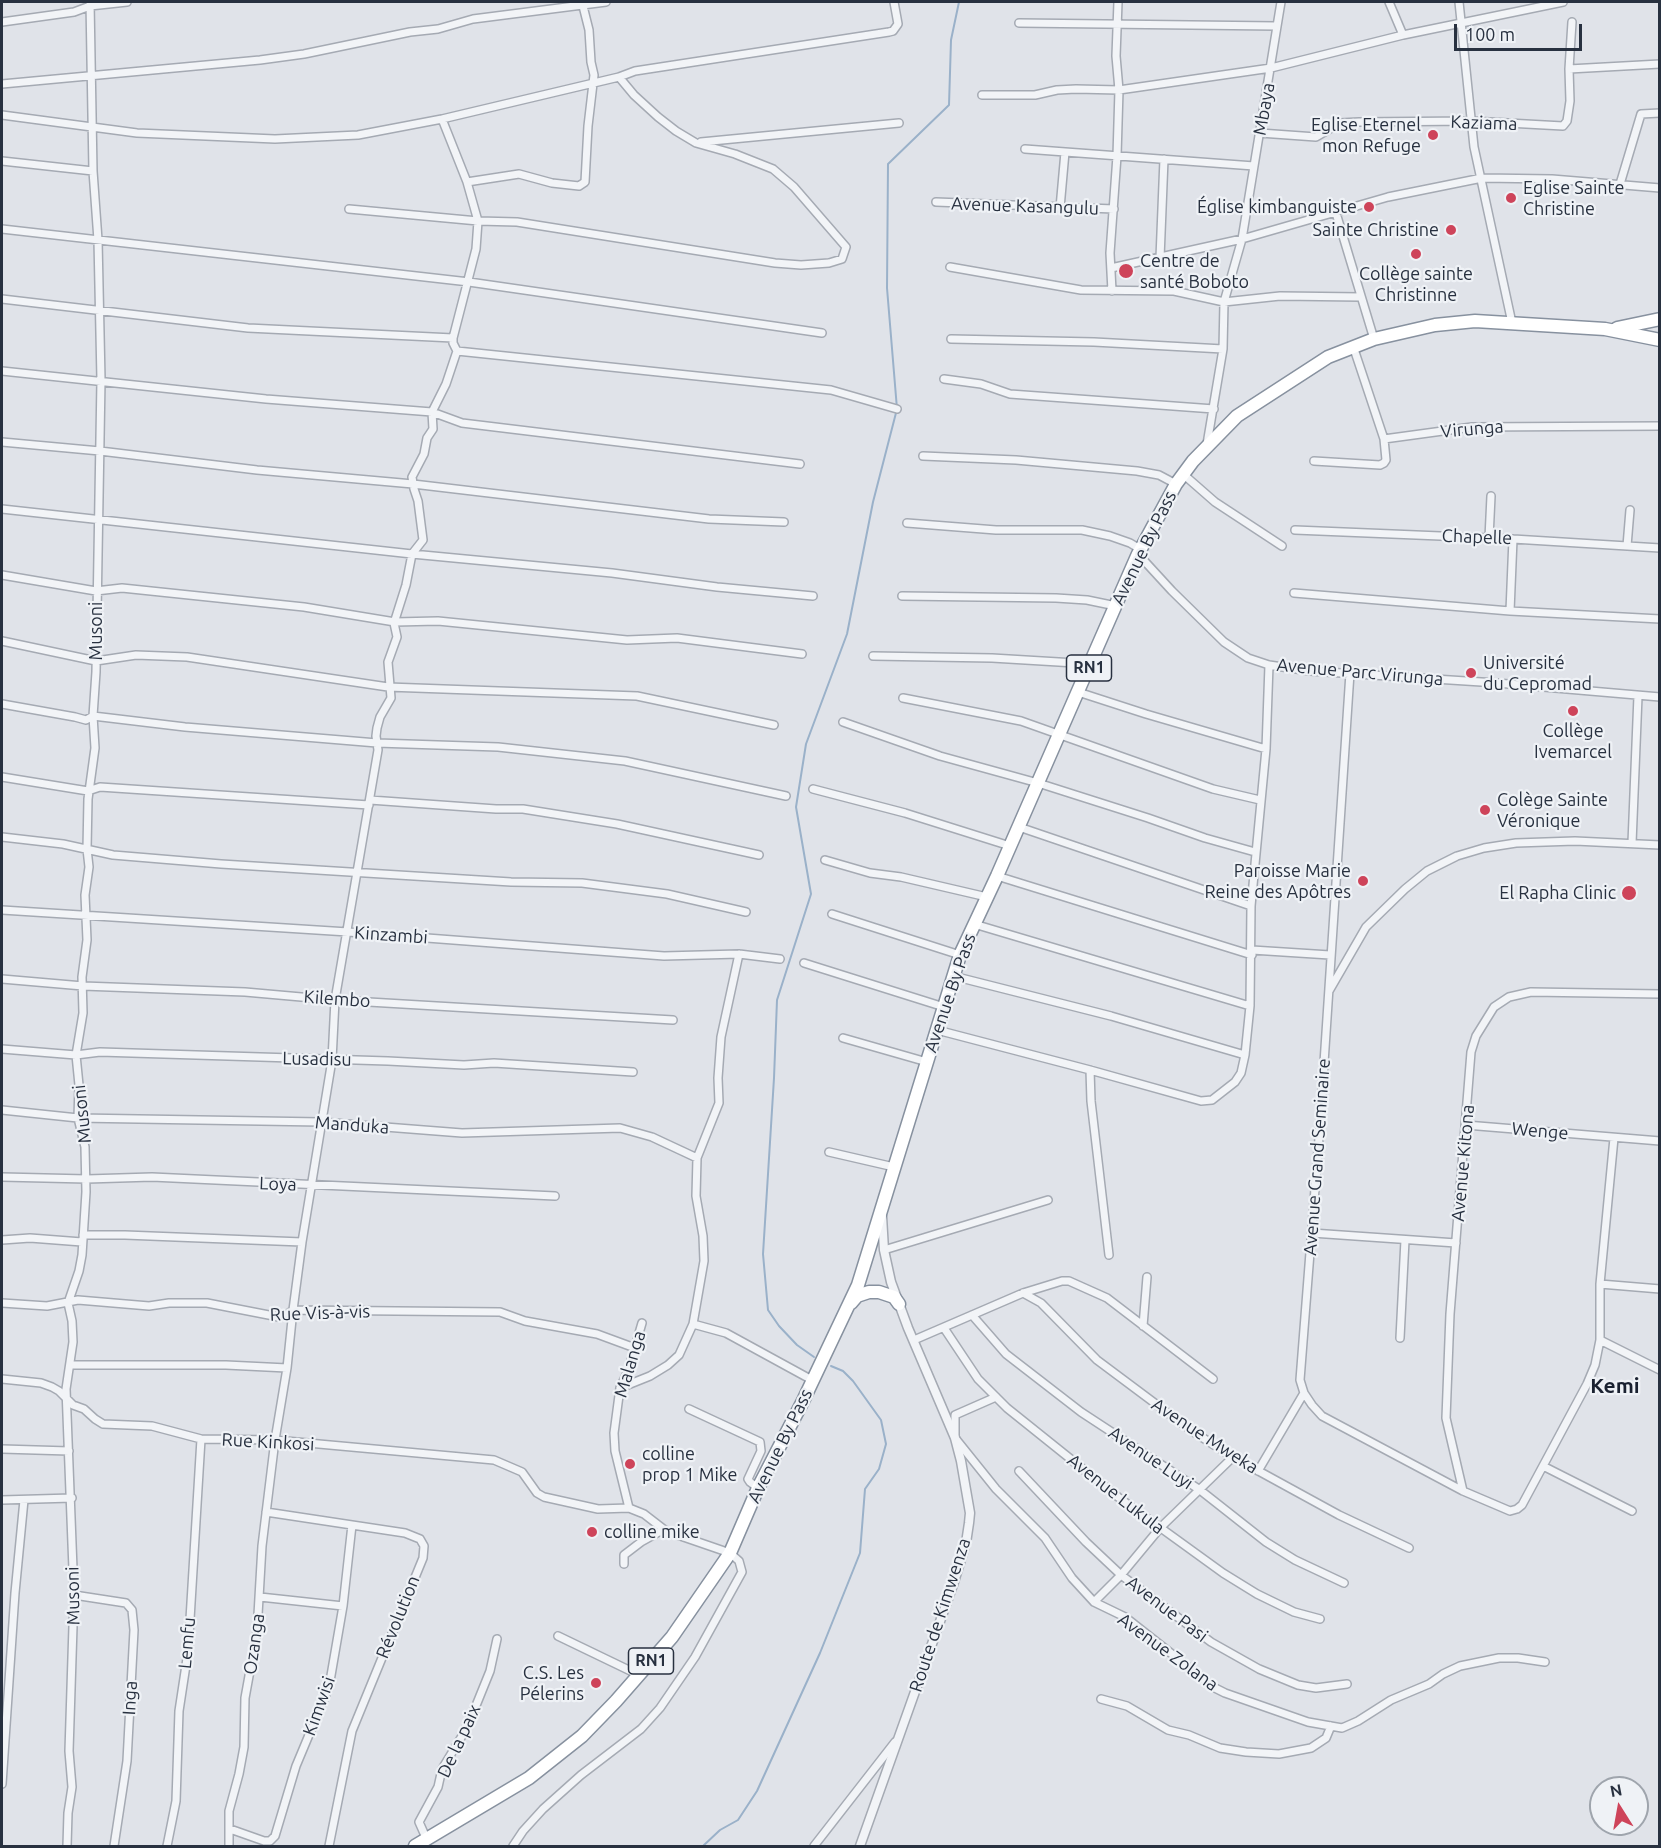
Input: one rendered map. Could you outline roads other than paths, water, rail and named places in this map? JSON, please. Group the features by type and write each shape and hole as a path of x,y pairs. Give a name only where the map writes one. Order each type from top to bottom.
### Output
{"highway":[{"name":"RN1","path":"1605,329 1642,324 1659,319"},
{"name":"Avenue By Pass","path":"415,1846 550,1763 582,1736 639,1676 672,1637 730,1553 758,1488 858,1285 960,955 998,876 1139,552 1180,479 1207,444 1246,410 1308,368 1353,345 1434,325 1475,321 1605,329"},
{"name":"RN1","path":"1605,329 1659,340"},
{"path":"846,1308 857,1296 869,1292 887,1293 899,1304"}],"street":[{"path":"2,21 74,12 90,4 127,2"},
{"path":"2,84 207,66 304,54 410,32 438,29 464,20 583,3 606,2"},
{"path":"2,115 137,133 303,139 358,135 442,119 619,77 635,71 889,33 894,31 898,24 894,2"},
{"path":"1112,291 1110,243 1117,156 1118,2"},
{"path":"982,95 1035,95 1076,89 1119,90 1271,68 1281,2"},
{"path":"1389,2 1403,35"},
{"path":"1459,2 1471,121 1512,323"},
{"name":"Mbaya","path":"1207,444 1223,349 1224,302 1242,239 1271,68 1462,22 1522,5 1563,2"},
{"path":"467,183 519,174 552,183 583,185 587,176 588,126 594,75 589,30 583,3"},
{"name":"Musoni","path":"67,1846 72,1787 69,1751 74,1594 72,1498 66,1398 73,1342 69,1303 79,1271 87,1179 85,1147 78,1118 79,1085 76,1055 82,1031 82,977 87,940 85,895 89,867 88,791 95,748 93,716 101,380 98,240 93,171 90,4"},
{"path":"1572,22 1569,69 1659,64"},
{"path":"1018,23 1276,26"},
{"name":"Kaziama","path":"1260,133 1316,137 1340,123 1471,121 1563,126 1567,121 1570,101 1569,69"},
{"path":"349,209 542,225 775,263 820,264 838,262 842,259 846,247 794,187 772,169 696,142 676,131 634,95 619,77"},
{"path":"1620,184 1641,114 1659,113"},
{"path":"442,119 467,183 478,221 476,249 469,282 453,338 458,351"},
{"path":"696,142 899,123"},
{"path":"1025,149 1254,166"},
{"path":"1060,208 1065,152"},
{"path":"1160,258 1164,159"},
{"path":"2,161 93,171"},
{"path":"1111,268 1242,239 1388,197 1482,178 1552,179 1659,188"},
{"name":"Avenue Kasangulu","path":"936,202 1114,209"},
{"path":"1336,213 1374,339"},
{"path":"2,229 469,282 822,333"},
{"path":"950,267 1081,290 1174,291 1224,302 1280,296 1360,297"},
{"path":"2,298 248,328 453,338"},
{"path":"951,339 1094,342 1223,349"},
{"path":"1314,461 1380,465 1386,460 1384,440 1353,345"},
{"path":"458,351 831,390 897,409"},
{"path":"413,484 413,470 424,454 427,438 433,429 432,412 446,384 458,351"},
{"path":"2,371 266,399 432,412 462,423 800,464"},
{"path":"944,379 981,384 1010,394 1214,409"},
{"name":"Virunga","path":"1384,440 1472,427 1659,426"},
{"path":"2,442 257,470 413,484 709,519 784,522"},
{"path":"923,456 1016,460 1137,471 1180,479 1282,546"},
{"name":"Ozanga","path":"229,1846 231,1829 229,1811 244,1747 245,1698 257,1632 262,1546 274,1440 287,1368 292,1310 302,1242 332,1060 335,1000 378,750 376,736 379,721 391,698 388,687 390,677 388,658 397,637 394,625 406,585 412,554 423,540 418,501 413,484"},
{"path":"1489,538 1491,496"},
{"path":"2,509 412,554 612,573 813,597"},
{"path":"1627,546 1630,510"},
{"path":"907,524 996,530 1082,530 1110,536 1139,552"},
{"name":"Chapelle","path":"1295,530 1659,548"},
{"path":"1510,611 1513,539"},
{"name":"Avenue Parc Virunga","path":"1139,552 1172,591 1224,642 1248,657 1269,665 1310,671 1497,683 1659,697"},
{"path":"2,575 96,591 122,588 304,607 395,622 438,621 627,640 677,638 802,654"},
{"path":"1294,593 1510,611 1659,619"},
{"path":"902,596 1056,598 1087,600 1116,606"},
{"path":"2,641 96,661 136,655 187,657 388,687 637,696 774,725"},
{"path":"873,656 992,658 1092,664"},
{"path":"937,1030 1201,1101 1212,1100 1235,1082 1241,1073 1245,1055 1250,1006 1251,906 1266,749 1269,665"},
{"name":"Avenue Grand Seminaire","path":"1304,1393 1300,1380 1350,673"},
{"path":"1078,692 1266,749"},
{"path":"1632,843 1638,696"},
{"path":"903,698 1021,721 1213,789 1260,800"},
{"path":"2,704 86,720 93,716 196,728 377,742 498,747 625,761 786,796"},
{"path":"843,722 940,756 1038,783 1205,838 1255,852"},
{"path":"2,777 88,791 100,787 523,809 618,824 759,855"},
{"path":"813,789 905,813 1010,846"},
{"path":"1019,827 1251,906"},
{"path":"2,837 113,855 357,873 511,882 582,883 667,894 746,912"},
{"path":"1328,993 1366,927 1427,872 1457,856 1484,848 1516,843 1575,841 1659,845"},
{"path":"825,860 870,873 901,877 987,897"},
{"path":"998,876 1252,953 1330,955"},
{"name":"Kinzambi","path":"2,910 348,932 664,956 739,954 780,959"},
{"path":"832,914 960,955"},
{"path":"974,924 1250,1006"},
{"path":"620,1388 650,1376 668,1365 679,1355 693,1324 704,1261 703,1236 695,1187 697,1158 719,1102 721,1037 739,954"},
{"path":"804,963 944,1007"},
{"path":"953,976 1111,1016 1245,1055"},
{"name":"Kilembo","path":"2,979 83,986 245,992 335,1000 673,1020"},
{"name":"Avenue Kitona","path":"1463,1491 1446,1418 1450,1314 1471,1052 1476,1036 1494,1006 1509,997 1531,992 1659,994"},
{"path":"843,1038 927,1062"},
{"name":"Lusadisu","path":"2,1049 76,1055 100,1052 464,1065 494,1063 633,1072"},
{"path":"1090,1070 1091,1101 1109,1255"},
{"name":"Manduka","path":"2,1110 78,1118 321,1122 462,1133 620,1128 652,1137 697,1158"},
{"name":"Wenge","path":"1466,1125 1659,1142"},
{"path":"1258,1471 1304,1393 1322,1416 1463,1491 1510,1511 1522,1505 1595,1365 1600,1340 1600,1284 1614,1138"},
{"path":"829,1152 894,1167"},
{"name":"Loya","path":"2,1177 87,1179 152,1177 555,1196"},
{"path":"884,1250 1048,1200"},
{"name":"Route de Kimwenza","path":"860,1846 963,1555 970,1513 955,1438 891,1282 884,1250 882,1210"},
{"path":"1312,1233 1456,1243"},
{"path":"2,1240 125,1235 302,1242"},
{"path":"1400,1338 1405,1240"},
{"path":"1143,1326 1148,1276"},
{"path":"914,1340 1023,1293 1069,1281 1107,1298 1213,1379"},
{"path":"1600,1284 1659,1289"},
{"name":"Avenue Mweka","path":"1023,1293 1041,1303 1096,1359 1192,1431 1233,1457 1339,1515 1409,1548"},
{"name":"Rue Vis-à-vis","path":"2,1303 47,1306 78,1300 149,1306 169,1303 207,1303 279,1317 285,1316 292,1310 500,1312 525,1321 597,1334 635,1348"},
{"name":"Avenue Luyi","path":"972,1315 1006,1354 1081,1412 1200,1490 1266,1542 1295,1560 1344,1583"},
{"name":"Malanga","path":"628,1509 615,1451 615,1420 620,1388 628,1371 642,1323"},
{"path":"693,1324 726,1333 812,1380"},
{"name":"Avenue Lukula","path":"944,1328 978,1379 996,1397 1160,1528 1257,1594 1294,1612 1320,1619"},
{"path":"1600,1340 1659,1370"},
{"path":"70,1365 226,1365 287,1368"},
{"name":"Rue Kinkosi","path":"2,1379 41,1383 58,1391 73,1405 84,1409 103,1424 152,1426 201,1439 274,1440 494,1460 522,1472 537,1493 557,1501 598,1509 628,1509"},
{"path":"955,1438 955,1415 996,1397"},
{"path":"689,1409 760,1442 761,1451 748,1479 758,1488"},
{"name":"Avenue Zolana","path":"955,1438 996,1489 1045,1538 1072,1578 1094,1602 1125,1617 1215,1688 1308,1722 1342,1728 1358,1721 1391,1700 1429,1684 1460,1666 1499,1658 1545,1662"},
{"name":"Lemfu","path":"167,1846 176,1801 178,1732 188,1652 201,1439"},
{"path":"2,1449 69,1450"},
{"path":"1094,1602 1122,1575 1160,1528 1233,1457"},
{"path":"1543,1466 1632,1511"},
{"name":"Avenue Pasi","path":"1019,1471 1086,1542 1122,1575 1211,1642 1259,1669 1298,1684 1316,1688 1347,1684"},
{"path":"2,1500 72,1498"},
{"path":"2,1784 24,1500"},
{"path":"513,1846 543,1809 641,1729 660,1708 695,1657 742,1572 739,1561 730,1553 666,1531 644,1514 628,1509"},
{"name":"Révolution","path":"266,1512 405,1533 420,1539 424,1546 424,1552 352,1731 329,1846"},
{"name":"Kimwisi","path":"231,1829 264,1841 274,1836 296,1766 329,1687 343,1606 352,1525"},
{"path":"624,1564 624,1555 640,1542 659,1532 666,1531"},
{"name":"Inga","path":"74,1594 126,1603 132,1610 134,1630 127,1761 114,1846"},
{"path":"260,1597 343,1606"},
{"path":"558,1636 639,1676"},
{"name":"De la paix","path":"427,1840 419,1822 438,1787 442,1769 474,1713 490,1671 497,1639"},
{"path":"1101,1699 1127,1706 1168,1730 1189,1735 1221,1748 1246,1752 1279,1754 1311,1748 1326,1738 1331,1726"},
{"path":"814,1846 836,1821 898,1737"}],"waterway":[{"path":"814,1357 797,1345 768,1310 763,1254 777,1000 811,894 796,807 806,744 847,634 873,502 897,409 887,288 888,164 949,105 951,40 959,2"},
{"path":"703,1846 720,1830 738,1820 757,1791 820,1653 860,1553 865,1489 879,1469 886,1444 881,1420 853,1381 843,1371 831,1366"}],"place":[{"name":"Eglise Eternel mon Refuge","path":"1433,135"},
{"name":"Eglise Sainte Christine","path":"1511,198"},
{"name":"Église kimbanguiste","path":"1369,207"},
{"name":"Sainte Christine","path":"1451,230"},
{"name":"Collège sainte Christinne","path":"1416,254"},
{"name":"Centre de santé Boboto","path":"1126,271"},
{"name":"Université du Cepromad","path":"1471,673"},
{"name":"Collège Ivemarcel","path":"1573,711"},
{"name":"Colège Sainte Véronique","path":"1485,810"},
{"name":"Paroisse Marie Reine des Apôtres","path":"1363,881"},
{"name":"El Rapha Clinic","path":"1629,893"},
{"name":"colline prop 1 Mike","path":"630,1464"},
{"name":"colline mike","path":"592,1532"},
{"name":"C.S. Les Pélerins","path":"596,1683"}],"district":[{"name":"Kemi","path":"1615,1386"}]}
